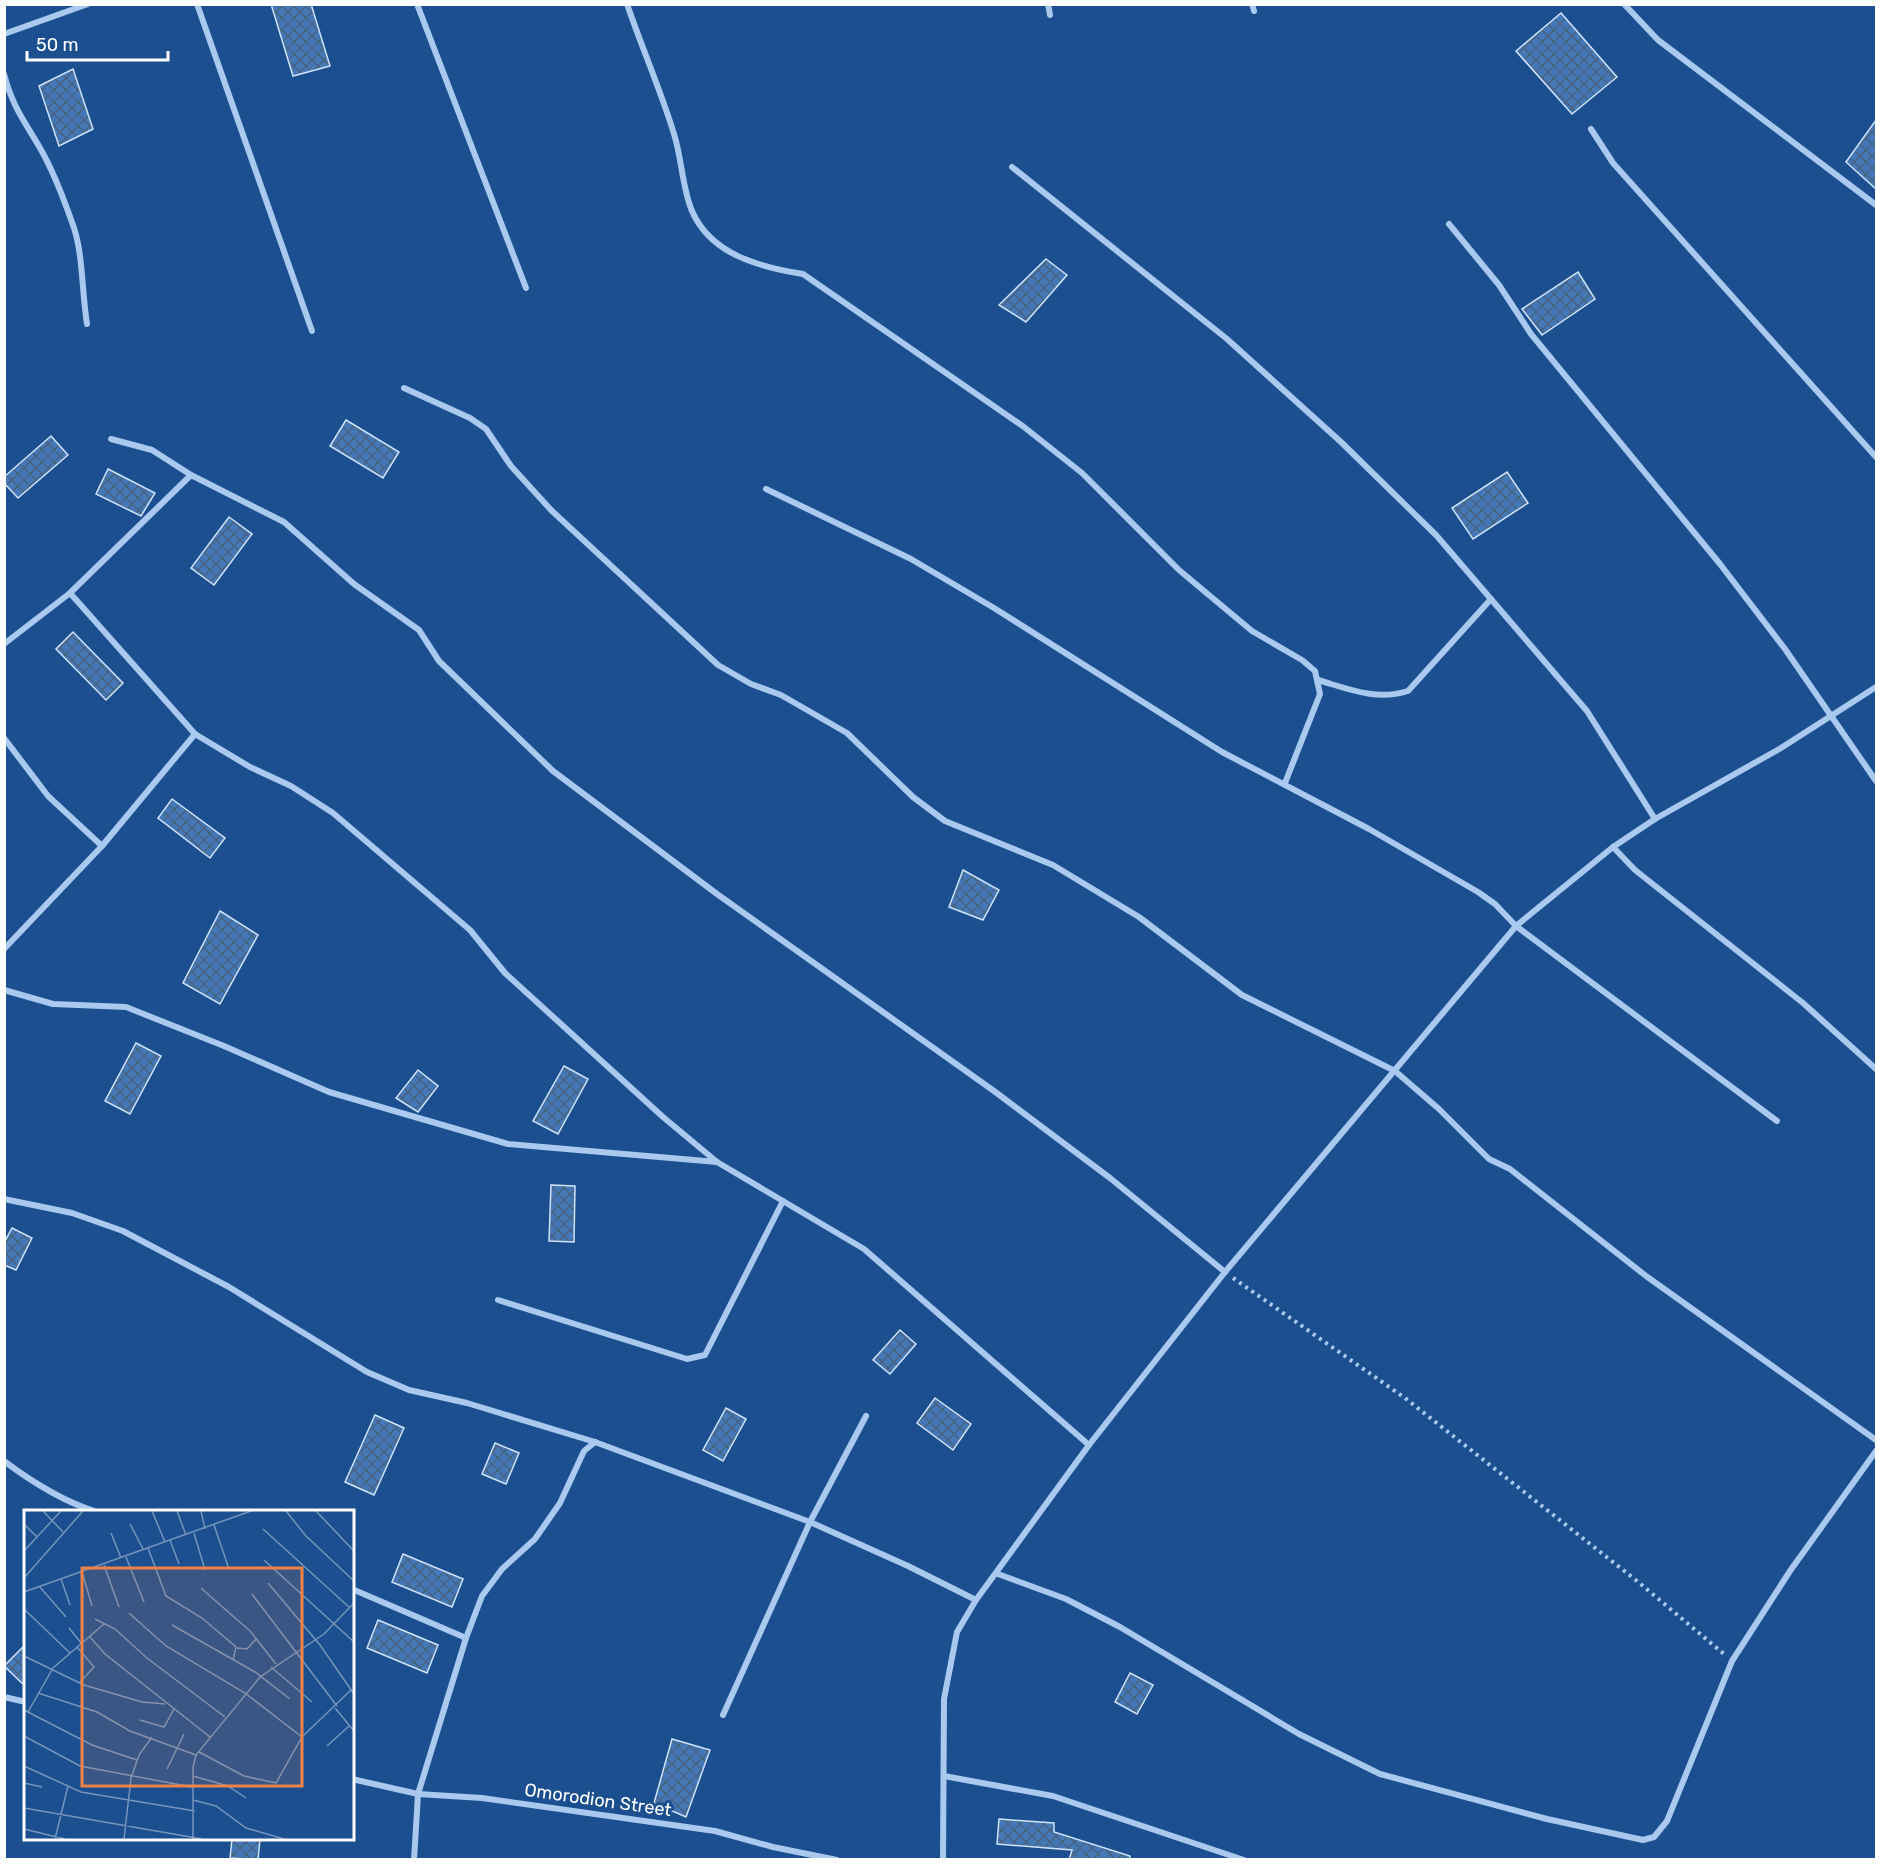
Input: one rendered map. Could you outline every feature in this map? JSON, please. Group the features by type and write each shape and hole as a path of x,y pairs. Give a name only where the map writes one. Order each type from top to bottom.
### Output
{"street":[{"path":"4,34 88,4"},
{"path":"197,4 312,331"},
{"path":"417,4 526,288"},
{"path":"627,4 675,136 692,212 713,240 740,258 776,270 803,274 1023,427 1082,473 1179,570 1252,631 1302,660 1316,671 1320,694 1286,783"},
{"path":"1048,4 1050,15"},
{"path":"1624,4 1658,40 1876,205"},
{"path":"4,74 18,114 41,149 74,229 80,250 81,291 87,324"},
{"path":"1591,129 1613,163 1876,457"},
{"path":"1012,167 1227,339 1323,426 1436,535 1587,711 1655,819"},
{"path":"1449,224 1499,285 1531,334 1727,573 1785,649 1876,781"},
{"path":"404,388 470,418 486,429 511,466 551,510 718,665 751,684 782,694 847,733 913,797 945,821 1053,865 1139,917 1242,995 1395,1071 1439,1109 1489,1159 1510,1169 1646,1276 1876,1440"},
{"path":"111,439 152,450 191,475 284,522 354,584 419,630 439,661 553,771 717,894 1003,1097 1110,1178 1225,1272"},
{"path":"4,645 70,593 191,475"},
{"path":"766,489 911,559 994,608 1222,752 1286,783 1478,892 1495,904 1516,926 1777,1121"},
{"path":"70,593 195,734 250,767 291,786 333,813 470,930 505,973 663,1117 717,1162 864,1249 1089,1446"},
{"path":"1318,680 1371,696 1392,696 1408,691 1491,599"},
{"path":"943,1860 944,1699 957,1632 976,1600 998,1574 1035,1517 1225,1272 1516,926 1613,847 1655,819 1781,748 1876,687"},
{"path":"4,949 102,846 195,734"},
{"path":"4,738 48,796 102,846"},
{"path":"1613,847 1635,870 1803,1003 1876,1069"},
{"path":"4,990 16,996 53,1004 126,1007 224,1046 329,1092 508,1144 717,1162"},
{"path":"4,1199 72,1213 123,1231 229,1287 367,1372 409,1390 467,1403 595,1442 810,1522 908,1566 976,1600"},
{"path":"498,1300 687,1359 698,1359 705,1355 783,1201"},
{"path":"723,1715 810,1522 866,1416"},
{"path":"414,1860 418,1794 466,1638 482,1596 502,1569 535,1539 560,1503 584,1451 595,1442"},
{"path":"998,1574 1066,1599 1120,1627 1299,1734 1380,1774 1546,1819 1643,1840 1654,1837 1667,1821 1732,1661 1790,1571 1876,1451"},
{"path":"4,1461 30,1480 92,1510"},
{"path":"354,1590 466,1638"},
{"path":"4,1697 24,1702"},
{"path":"944,1776 1053,1796 1244,1860"},
{"name":"Omorodion Street","path":"354,1779 418,1794 482,1798 715,1831 773,1847 837,1860"}],"path":[{"path":"1225,1272 1405,1398 1637,1581 1732,1661"}],"building":[{"path":"271,4 311,4 330,66 293,76"},
{"path":"1561,13 1617,77 1572,114 1516,51"},
{"path":"73,69 93,129 59,146 39,86"},
{"path":"1876,120 1876,189 1846,162"},
{"path":"1046,259 1067,275 1026,322 999,305"},
{"path":"1578,272 1595,299 1542,335 1522,309"},
{"path":"346,420 399,452 383,478 330,446"},
{"path":"51,436 68,455 18,498 4,483 4,477"},
{"path":"108,469 155,493 141,516 96,494"},
{"path":"1507,472 1528,503 1473,539 1452,508"},
{"path":"229,517 252,534 214,585 191,568"},
{"path":"73,632 123,683 106,700 56,649"},
{"path":"172,799 225,838 210,858 158,818"},
{"path":"963,870 999,890 983,920 949,907"},
{"path":"220,911 258,935 220,1004 183,983"},
{"path":"136,1043 161,1056 130,1114 105,1101"},
{"path":"564,1066 588,1079 558,1134 533,1121"},
{"path":"418,1070 438,1086 418,1112 396,1098"},
{"path":"551,1185 575,1186 574,1242 549,1241"},
{"path":"12,1228 32,1238 16,1270 4,1265 4,1243"},
{"path":"900,1330 916,1344 890,1374 873,1360"},
{"path":"935,1398 971,1424 953,1450 917,1423"},
{"path":"726,1408 746,1419 723,1461 703,1450"},
{"path":"375,1415 404,1428 374,1495 345,1482"},
{"path":"495,1443 519,1453 506,1484 482,1474"},
{"path":"403,1554 463,1579 452,1607 392,1582"},
{"path":"378,1620 438,1645 427,1673 367,1648"},
{"path":"24,1646 24,1685 4,1666"},
{"path":"1130,1673 1153,1685 1137,1714 1115,1702"},
{"path":"672,1739 710,1750 686,1817 654,1803"},
{"path":"999,1819 1054,1823 1054,1832 1130,1856 1130,1860 1069,1860 1072,1850 997,1844"},
{"path":"232,1840 260,1840 258,1860 230,1858"}]}
